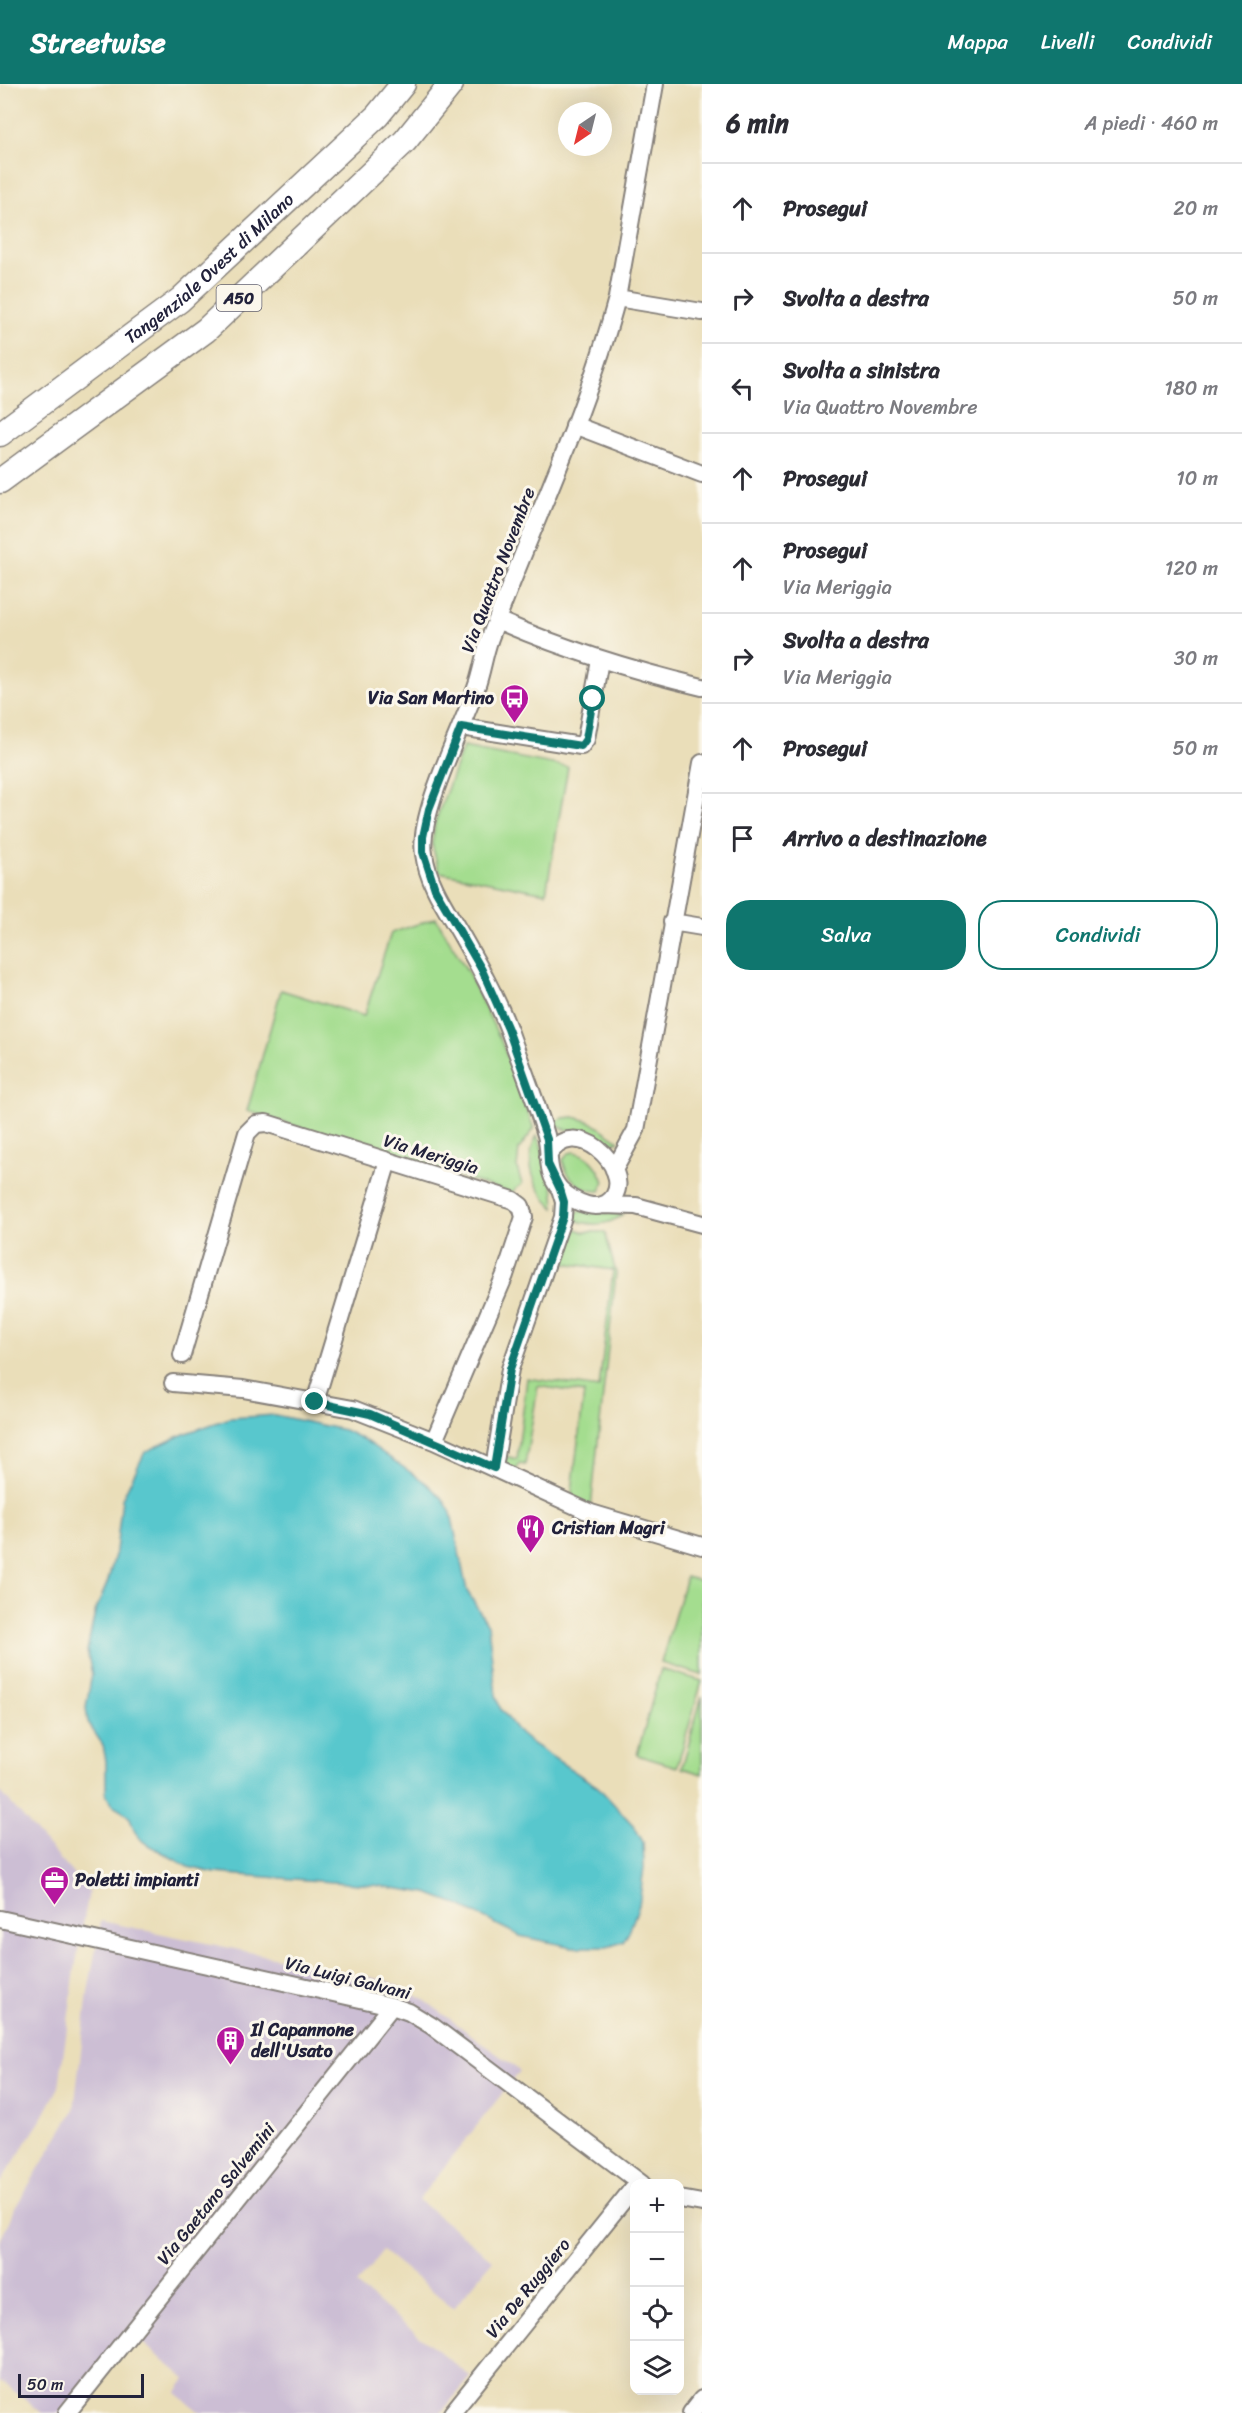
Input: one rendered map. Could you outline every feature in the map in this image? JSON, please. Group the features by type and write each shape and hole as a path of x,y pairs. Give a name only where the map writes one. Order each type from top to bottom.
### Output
{"highway":[{"name":"Tangenziale Ovest di Milano","path":"0,434 180,300 377,116 403,84"},
{"name":"A50","path":"0,481 206,330 405,141 451,84"}],"street":[{"name":"Via Quattro Novembre","path":"548,1156 547,1139 541,1120 496,1002 482,970 435,889 423,852 423,837 429,809 477,686 488,642 574,425 609,328 617,298 655,84"},
{"path":"617,298 702,312"},
{"path":"574,425 702,474"},
{"path":"497,620 600,660 700,686"},
{"path":"461,727 581,746 586,739 600,660"},
{"path":"614,1170 636,1130 702,763"},
{"path":"672,922 702,927"},
{"path":"541,1120 565,1139 583,1140 603,1154 614,1170 617,1190 610,1201 576,1207 563,1217"},
{"name":"Via Meriggia","path":"182,1355 247,1133 256,1124 266,1123 513,1200 521,1206 524,1217 506,1275 434,1441"},
{"path":"494,1468 510,1369 563,1217 564,1202 548,1164 548,1156 565,1139"},
{"path":"603,1154 628,1145"},
{"path":"315,1402 388,1161"},
{"path":"560,1189 594,1205 636,1206 702,1224"},
{"path":"617,1190 636,1206"},
{"path":"173,1383 243,1389 370,1414 591,1513 702,1546"},
{"name":"Via Luigi Galvani","path":"0,1919 392,2006 427,2022 631,2179"},
{"name":"Via Gaetano Salvemini","path":"69,2410 392,2006"},
{"path":"684,2193 702,2195"},
{"name":"Via De Ruggiero","path":"452,2413 630,2194"},
{"path":"684,2200 702,2203"},
{"path":"691,2413 702,2399"}],"shaded area":[{"path":"0,1791 89,1892 76,1962 59,2087 43,2117 0,2183"},
{"path":"101,1921 388,1981 423,1999 520,2071 418,2200 493,2260 454,2308 383,2251 356,2285 471,2377 441,2413 201,2413 176,2393 186,2379 127,2330 60,2413 42,2413 0,2380 0,2241 15,2208 74,2110 88,1992"}],"green space":[{"path":"463,747 568,767 546,893 439,872 432,844 435,822"},
{"path":"436,918 468,972 502,1043 534,1129 519,1149 517,1168 522,1184 511,1193 247,1111 281,990 364,1016 391,933"},
{"path":"574,1117 591,1122 619,1141 610,1144 580,1131 564,1129 552,1123 563,1118"},
{"path":"537,1136 550,1172 554,1208 541,1193 533,1175 531,1155"},
{"path":"574,1152 589,1159 599,1171 604,1182 600,1191 581,1186 567,1172 563,1160 569,1153"},
{"path":"579,1211 623,1214 610,1222 589,1224 569,1217"},
{"path":"566,1225 584,1232 605,1232 616,1273 591,1507 571,1499 584,1393 538,1386 525,1465 520,1464 513,1474 505,1468 505,1456 517,1459 527,1378 599,1388 613,1270 557,1262 561,1235"},
{"path":"686,1577 702,1581 702,1675 661,1663"},
{"path":"661,1669 702,1681 677,1767 637,1755"},
{"path":"702,1696 702,1774 682,1768"}],"water":[{"path":"275,1415 344,1430 364,1440 426,1483 443,1499 451,1513 467,1591 488,1625 496,1695 500,1708 520,1734 531,1743 598,1787 634,1826 643,1842 644,1867 639,1905 623,1942 607,1947 572,1947 520,1936 454,1903 427,1893 373,1885 215,1873 188,1867 142,1841 135,1832 130,1818 111,1804 106,1794 106,1761 103,1745 88,1723 86,1707 92,1674 87,1651 95,1612 108,1581 116,1551 122,1499 145,1452 184,1434 230,1418"}],"place":[{"name":"Via San Martino","path":"515,724"},
{"name":"Cristian Magri","path":"531,1554"},
{"name":"Poletti impianti","path":"54,1906"},
{"name":"Il Capannone dell'Usato","path":"230,2066"}],"route":[{"path":"315,1402 370,1414 494,1468 510,1369 563,1217 564,1202 548,1164 547,1139 508,1029 482,970 435,889 426,867 423,837 429,809 461,727 581,746 586,739 593,699"}]}
